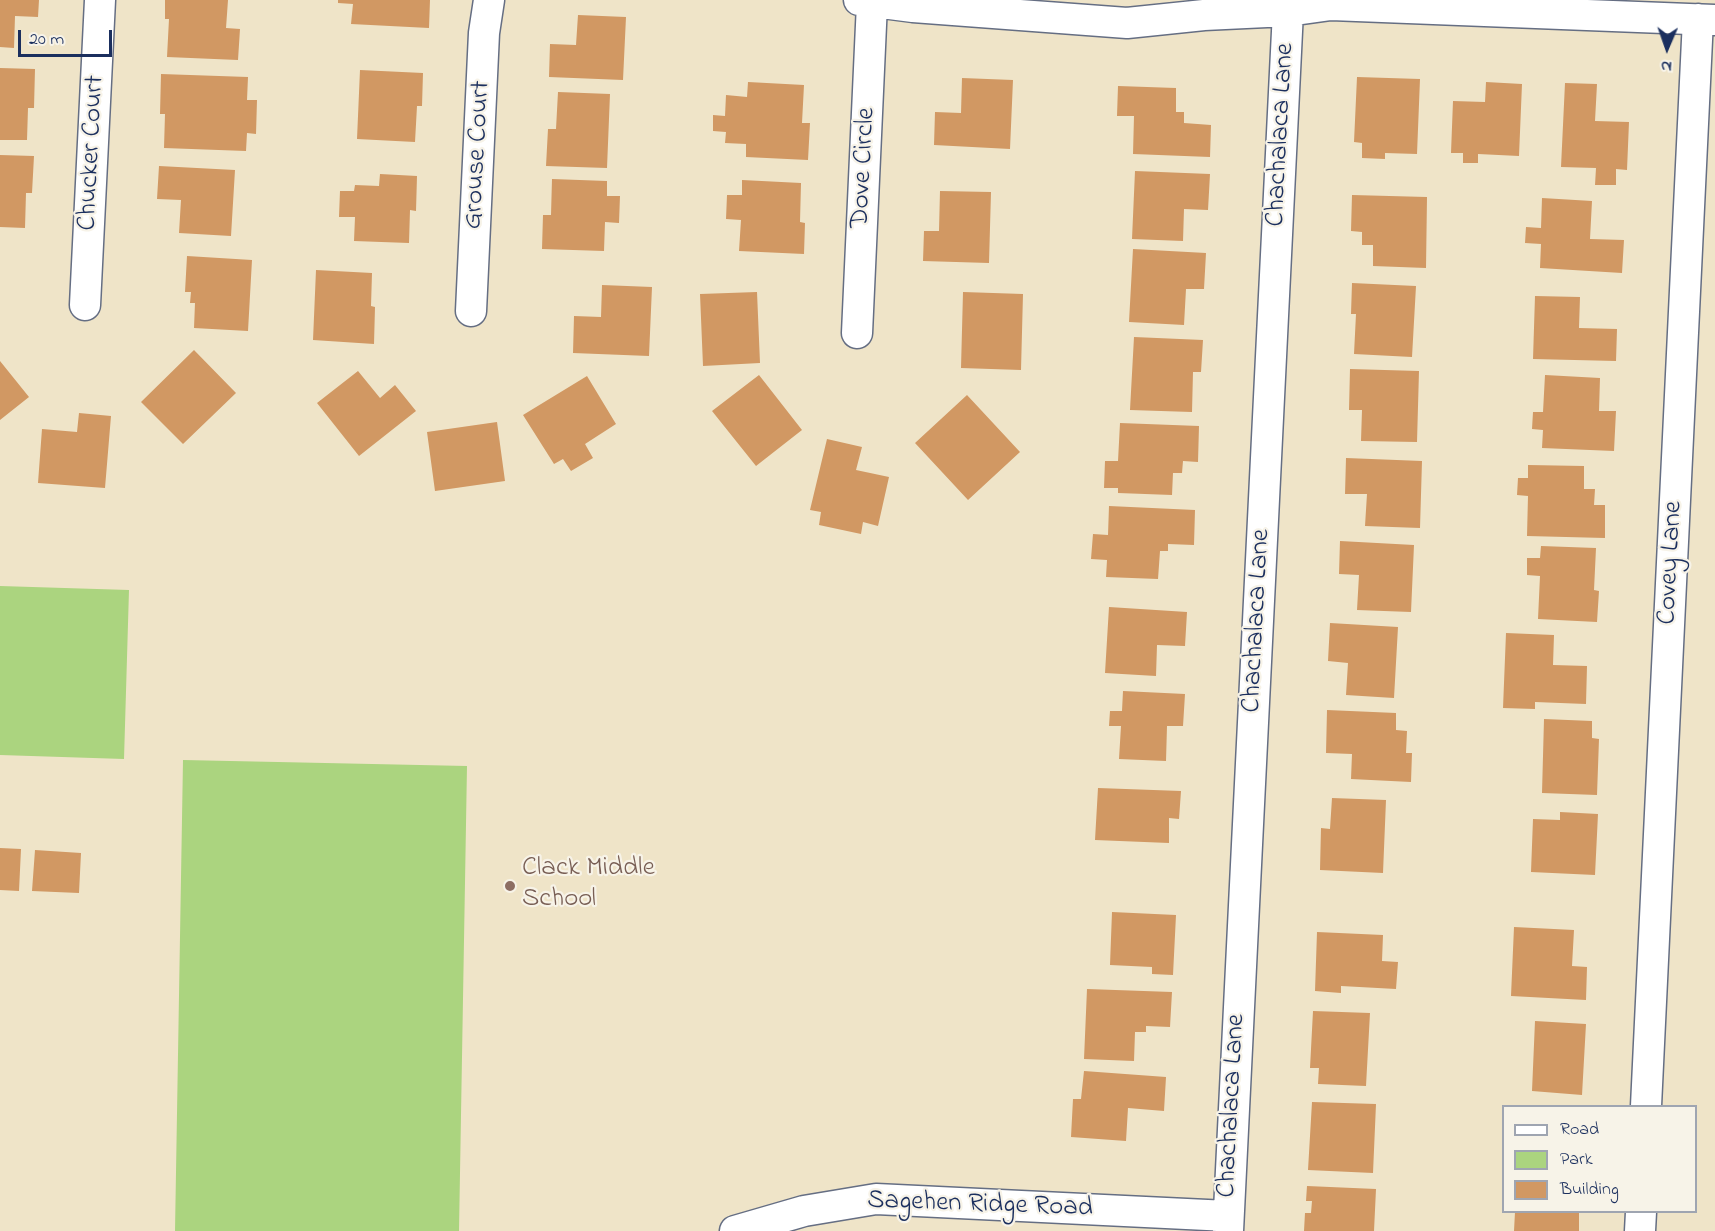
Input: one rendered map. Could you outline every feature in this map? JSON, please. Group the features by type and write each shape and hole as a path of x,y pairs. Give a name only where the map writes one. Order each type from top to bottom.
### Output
{"street":[{"name":"Chucker Court","path":"85,305 100,0"},
{"name":"Grouse Court","path":"471,311 484,33 489,0"},
{"path":"865,1 1126,23 1204,15 1288,11 1331,5 1707,20"},
{"name":"Dove Circle","path":"857,333 865,1"},
{"name":"Chachalaca Lane","path":"1228,1223 1288,11"},
{"name":"Covey Lane","path":"1646,1105 1707,20"},
{"name":"Sagehen Ridge Road","path":"735,1231 804,1211 876,1199 1228,1223"},
{"path":"1640,1231 1641,1213"}],"green space":[{"path":"0,586 129,590 124,759 0,755"},
{"path":"183,760 467,766 459,1231 175,1231"}],"building":[{"path":"0,0 39,0 38,17 15,16 14,48 0,47"},
{"path":"165,0 228,0 226,28 240,29 238,60 167,57 169,19 165,19"},
{"path":"338,0 430,0 429,28 351,24 353,4 338,3"},
{"path":"578,15 626,17 623,80 549,77 550,44 576,45"},
{"path":"0,68 35,69 34,108 28,108 27,140 0,140"},
{"path":"360,70 423,73 422,106 417,106 415,142 357,139"},
{"path":"161,74 248,77 247,100 257,100 256,134 247,133 246,151 164,148 165,114 160,114"},
{"path":"1357,77 1420,79 1417,154 1385,153 1385,159 1362,158 1362,143 1354,142"},
{"path":"962,78 1013,80 1010,149 934,145 935,112 961,113"},
{"path":"748,82 804,85 802,123 810,123 808,160 746,157 746,144 725,143 726,132 713,131 713,115 725,116 726,95 747,97"},
{"path":"1486,82 1522,84 1519,156 1478,154 1478,163 1463,163 1463,153 1451,153 1453,101 1485,102"},
{"path":"1565,83 1597,84 1595,121 1629,122 1627,170 1616,169 1616,185 1595,185 1596,168 1561,167"},
{"path":"1118,86 1176,88 1176,112 1184,112 1184,123 1211,125 1210,157 1133,154 1134,116 1117,116"},
{"path":"558,92 610,94 607,168 546,166 548,129 556,129"},
{"path":"0,155 34,156 32,193 26,193 25,228 0,227"},
{"path":"159,166 235,170 231,236 179,233 181,200 157,199"},
{"path":"1135,171 1210,174 1208,210 1184,209 1183,241 1132,239"},
{"path":"380,174 417,176 416,211 410,210 409,243 354,241 355,217 339,217 340,191 354,191 355,185 379,186"},
{"path":"552,179 607,181 607,196 620,196 619,223 605,222 604,251 542,249 543,215 551,215"},
{"path":"742,180 801,183 800,222 805,223 804,254 739,251 741,220 726,219 727,195 742,195"},
{"path":"940,191 991,192 989,263 923,261 924,231 939,231"},
{"path":"1352,195 1427,197 1426,268 1373,266 1373,245 1362,245 1362,232 1351,231"},
{"path":"1542,198 1592,201 1590,239 1624,240 1622,273 1540,268 1541,244 1525,243 1526,227 1541,228"},
{"path":"1133,249 1206,253 1204,289 1186,289 1184,325 1129,322"},
{"path":"187,256 252,260 248,331 194,328 195,303 190,303 191,292 185,292"},
{"path":"316,270 372,273 371,306 375,307 374,344 313,340"},
{"path":"1352,283 1416,286 1412,357 1354,354 1356,314 1351,314"},
{"path":"602,285 652,287 649,356 573,353 574,316 601,317"},
{"path":"757,292 760,363 703,366 700,294"},
{"path":"963,292 1023,294 1021,370 961,368"},
{"path":"1535,296 1580,297 1579,328 1617,329 1616,361 1533,359"},
{"path":"1134,337 1203,340 1201,372 1193,372 1192,412 1130,410"},
{"path":"194,350 236,393 183,444 141,402"},
{"path":"0,361 29,397 0,420"},
{"path":"1350,369 1419,371 1417,442 1361,441 1362,410 1349,410"},
{"path":"358,371 380,398 395,385 416,411 359,456 317,403"},
{"path":"759,375 802,430 756,466 712,411"},
{"path":"1545,375 1600,378 1599,411 1616,411 1614,451 1542,448 1543,430 1532,429 1533,412 1543,412"},
{"path":"587,376 616,424 585,444 593,458 571,471 563,459 554,464 523,415"},
{"path":"967,395 1020,452 968,500 915,443"},
{"path":"79,413 111,416 105,488 38,483 42,429 77,432"},
{"path":"497,422 505,481 435,491 427,432"},
{"path":"1120,423 1199,426 1198,462 1183,461 1182,473 1173,473 1172,495 1118,493 1118,488 1104,488 1105,461 1118,461"},
{"path":"827,439 862,447 856,470 889,477 878,526 863,522 861,534 819,525 821,512 810,510"},
{"path":"1346,458 1422,461 1420,528 1365,526 1367,494 1345,494"},
{"path":"1528,465 1584,466 1584,489 1595,489 1594,505 1605,505 1605,538 1527,536 1528,496 1517,495 1518,478 1528,478"},
{"path":"1109,506 1195,510 1194,545 1168,544 1168,551 1160,551 1158,579 1106,577 1107,560 1091,559 1093,534 1108,535"},
{"path":"1340,541 1414,545 1411,612 1357,610 1359,575 1339,574"},
{"path":"1541,546 1596,548 1594,590 1599,591 1597,622 1538,619 1540,576 1527,575 1527,558 1540,558"},
{"path":"1109,607 1187,612 1185,646 1157,645 1156,676 1105,673"},
{"path":"1330,623 1398,627 1394,698 1346,695 1348,663 1328,661"},
{"path":"1506,633 1554,635 1553,665 1587,666 1586,704 1535,702 1535,709 1503,708"},
{"path":"1123,691 1185,694 1183,726 1167,726 1166,761 1119,759 1121,726 1109,726 1110,711 1122,711"},
{"path":"1327,710 1396,713 1396,730 1407,731 1406,753 1412,753 1411,782 1351,779 1352,754 1326,753"},
{"path":"1544,719 1592,721 1592,738 1599,739 1597,795 1542,793"},
{"path":"1098,788 1181,791 1179,819 1169,818 1169,843 1095,840"},
{"path":"1332,798 1386,800 1383,873 1320,870 1321,828 1330,829"},
{"path":"1560,812 1598,814 1595,875 1531,872 1533,819 1560,820"},
{"path":"0,848 21,849 19,891 0,890"},
{"path":"35,850 81,853 79,893 32,891"},
{"path":"1112,912 1176,915 1173,975 1152,974 1152,967 1110,965"},
{"path":"1514,927 1574,930 1572,966 1587,967 1586,1000 1511,996"},
{"path":"1317,932 1383,935 1382,961 1398,962 1396,989 1341,986 1341,993 1315,991"},
{"path":"1087,989 1172,992 1170,1027 1146,1026 1146,1032 1135,1032 1134,1061 1084,1059"},
{"path":"1313,1011 1370,1013 1366,1086 1318,1084 1319,1068 1310,1068"},
{"path":"1535,1021 1586,1024 1582,1095 1532,1091"},
{"path":"1084,1071 1166,1077 1164,1111 1128,1108 1126,1141 1071,1137 1073,1099 1081,1099"},
{"path":"1312,1102 1376,1104 1373,1173 1308,1170"},
{"path":"1307,1186 1376,1189 1374,1231 1304,1231 1305,1213 1311,1213 1312,1201 1306,1201"},
{"path":"1515,1213 1579,1213 1579,1231 1514,1231"}],"place":[{"name":"Clack Middle School","path":"510,886"}]}
